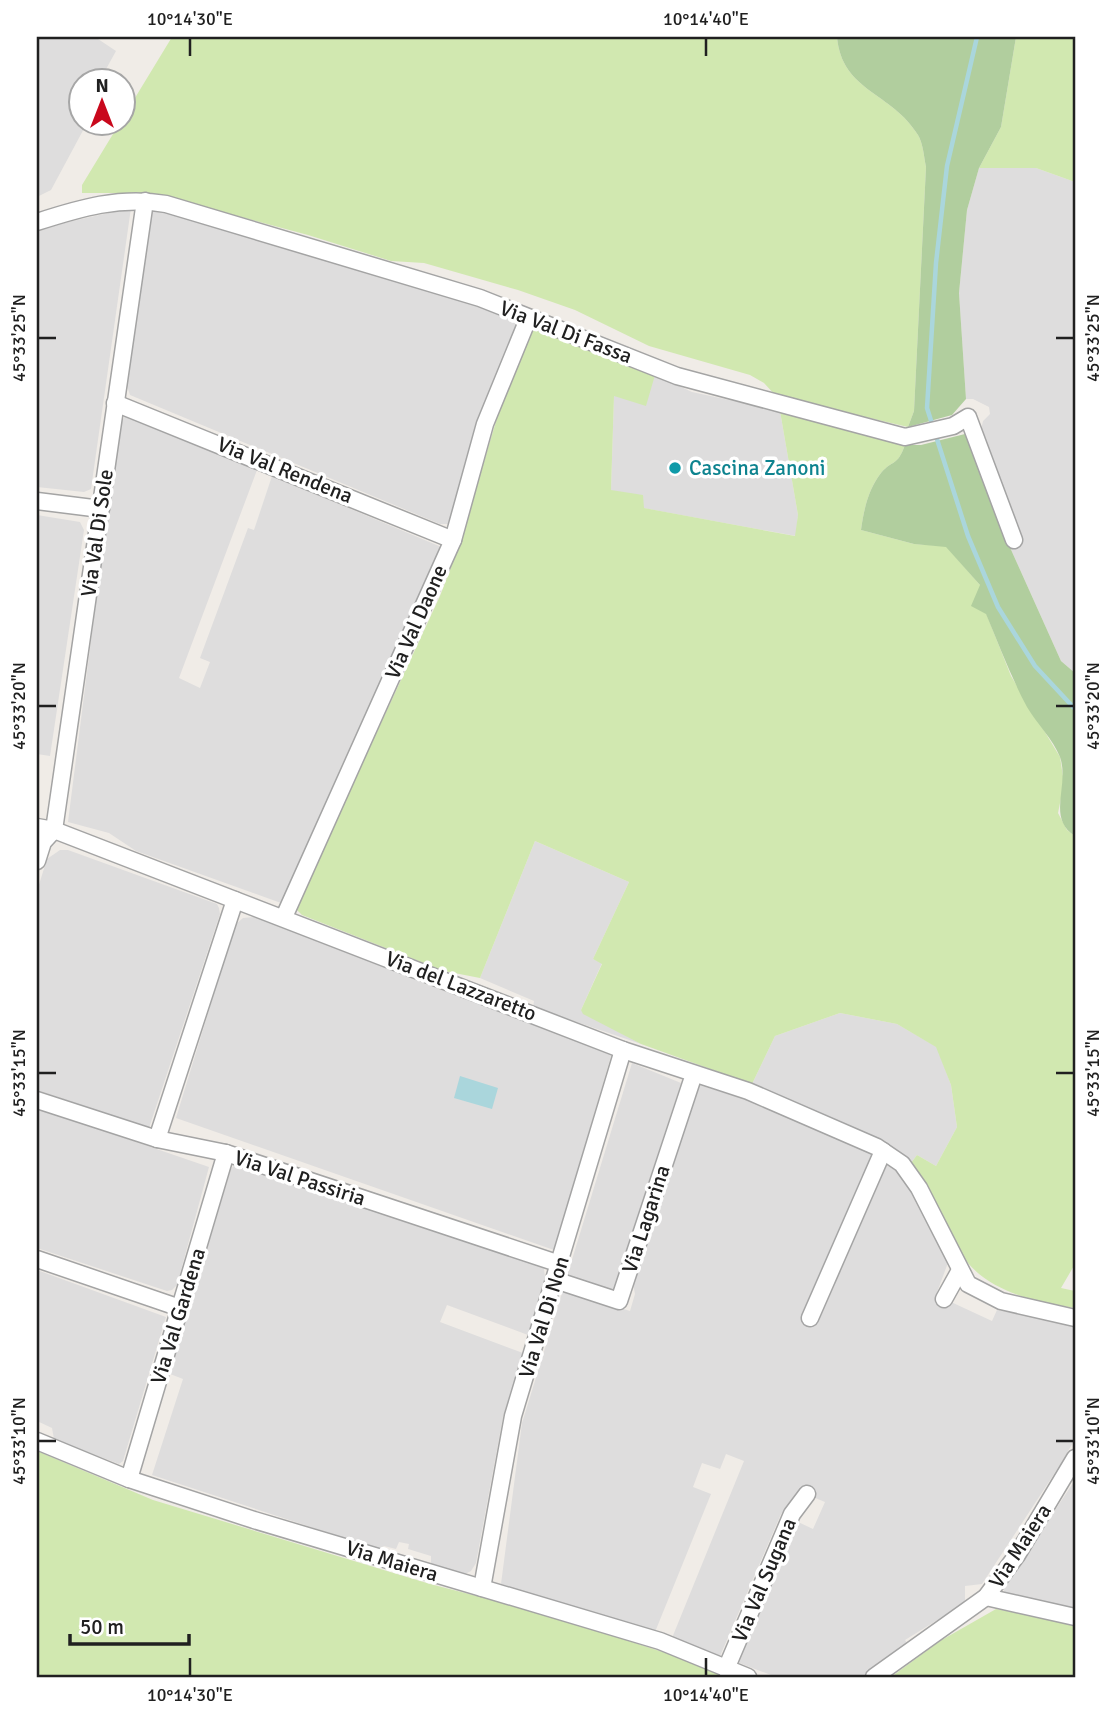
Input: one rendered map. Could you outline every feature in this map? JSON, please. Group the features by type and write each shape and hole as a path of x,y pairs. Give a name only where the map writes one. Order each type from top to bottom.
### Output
{"street":[{"name":"Via Val Di Fassa","path":"37,220 85,206 145,201 480,298 677,376 905,437 953,425 968,417 1014,540"},
{"name":"Via Val Di Sole","path":"37,860 43,842 54,830 145,201"},
{"name":"Via Val Daone","path":"284,917 453,540 485,424 528,319"},
{"name":"Via Val Rendena","path":"115,403 453,540"},
{"path":"37,501 101,509"},
{"name":"Via del Lazzaretto","path":"37,827 54,830 284,917 623,1050 748,1091 883,1151 902,1164 919,1188 959,1272 968,1284 1001,1301 1075,1318"},
{"path":"157,1139 234,900"},
{"name":"Via Val Di Non","path":"482,1588 513,1416 623,1050"},
{"name":"Via Lagarina","path":"555,1280 620,1301 694,1073"},
{"name":"Via Val Passiria","path":"37,1100 157,1139 226,1153 560,1264"},
{"path":"810,1318 883,1151"},
{"name":"Via Val Gardena","path":"129,1479 226,1153"},
{"path":"37,1259 180,1308"},
{"path":"944,1298 959,1272"},
{"name":"Via Maiera","path":"37,1441 129,1479 660,1640 748,1677"},
{"name":"Via Maiera","path":"874,1677 986,1597 1017,1555 1075,1458"},
{"name":"Via Val Sugana","path":"726,1669 792,1514 807,1494"},
{"name":"Via Maiera","path":"986,1597 1075,1617"}],"shaded area":[{"path":"37,37 95,37 116,51 108,66 66,66 66,136 80,136 51,190 37,197"},
{"path":"979,168 1036,168 1075,182 1075,673 1061,661 1008,543 981,430 983,421 990,414 989,407 973,399 966,399 959,293 967,210"},
{"path":"153,207 478,305 522,325 452,524 440,524 130,395 126,383"},
{"path":"131,208 91,489 84,492 37,487 37,232 59,224"},
{"path":"655,375 692,392 780,411 798,515 796,536 643,508 611,490 614,395"},
{"path":"125,416 133,416 257,470 179,678 200,688 210,662 200,658 248,528 254,530 272,476 439,546 442,554 281,903 136,851 109,833 68,822 118,428"},
{"path":"37,515 80,522 84,530 50,756 37,754"},
{"path":"535,841 629,882 593,959 602,963 581,1010 641,1044 533,1007 534,1001 480,978"},
{"path":"60,850 68,850 217,904 219,908 220,914 149,1128 37,1090 37,891 47,859"},
{"path":"254,917 342,947 428,985 610,1052 554,1250 176,1118 235,925 243,918"},
{"path":"840,1013 897,1024 937,1047 951,1085 957,1127 936,1166 917,1155 911,1163 895,1149 865,1133 752,1084 775,1036"},
{"path":"632,1063 681,1083 613,1291 567,1276"},
{"path":"699,1085 747,1100 887,1160 911,1187 949,1260 936,1295 992,1321 997,1310 1075,1324 1075,1439 1060,1465 982,1584 965,1586 965,1603 905,1640 909,1646 866,1677 776,1677 737,1662 796,1521 813,1529 825,1502 803,1493 781,1514 720,1656 672,1638 744,1461 726,1454 720,1469 702,1463 693,1487 711,1494 655,1632 501,1584 522,1423 563,1290 630,1311 635,1294 633,1284"},
{"path":"37,1108 209,1167 177,1285 172,1290 167,1291 37,1248"},
{"path":"235,1164 539,1263 544,1269 545,1277 528,1335 447,1305 440,1322 523,1353 503,1417 476,1563 471,1571 465,1574 431,1566 431,1556 408,1549 409,1544 399,1542 396,1549 384,1546 378,1549 152,1475 183,1379 165,1372 177,1333 181,1335 231,1169"},
{"path":"37,1270 166,1317 123,1461 119,1464 54,1439 52,1428 37,1421"},
{"path":"1075,1480 1075,1611 1006,1594 1003,1589"}],"green space":[{"path":"172,37 837,37 848,69 858,81 907,121 918,135 923,150 926,167 914,411 908,427 776,396 764,383 750,375 649,346 575,310 518,290 424,263 391,261 308,235 151,193 82,193 82,185 112,136 136,136 136,96"},
{"path":"837,37 1016,37 1001,127 979,168 967,210 959,293 966,399 952,415 908,427 914,411 926,167 923,150 918,135 907,121 858,81 848,69"},
{"path":"1016,37 1075,37 1075,182 1036,168 979,168 1001,127"},
{"path":"540,328 655,375 646,406 614,396 611,490 643,495 644,508 795,536 798,515 780,411 905,445 900,457 881,473 873,486 865,507 861,530 914,544 946,546 980,585 986,613 1011,676 1060,757 1064,783 1058,813 1067,830 1075,836 1075,1264 1061,1288 1075,1291 1075,1308 1009,1292 980,1275 958,1249 911,1163 917,1155 936,1166 957,1127 951,1085 936,1047 897,1024 840,1013 775,1036 752,1084 641,1044 583,1014 581,1010 602,964 593,959 629,882 535,841 480,978 444,971 302,915 295,908 440,596 515,364 527,332"},
{"path":"981,430 1008,543 1061,661 1075,673 1075,836 1066,829 1060,810 1060,757 1027,707 986,614 971,606 980,585 946,547 914,544 861,530 865,507 873,486 881,473 900,457 905,445 921,445"},
{"path":"37,1451 153,1500 430,1584 543,1613 678,1657 728,1677 37,1677"},
{"path":"996,1609 1075,1624 1075,1677 891,1677 940,1641"}],"water":[{"path":"460,1076 498,1088 492,1109 454,1098"}],"waterway":[{"path":"977,37 947,166 936,263 927,408 968,536 998,607 1035,666 1075,709"}],"place":[{"name":"Cascina Zanoni","path":"675,468"}]}
